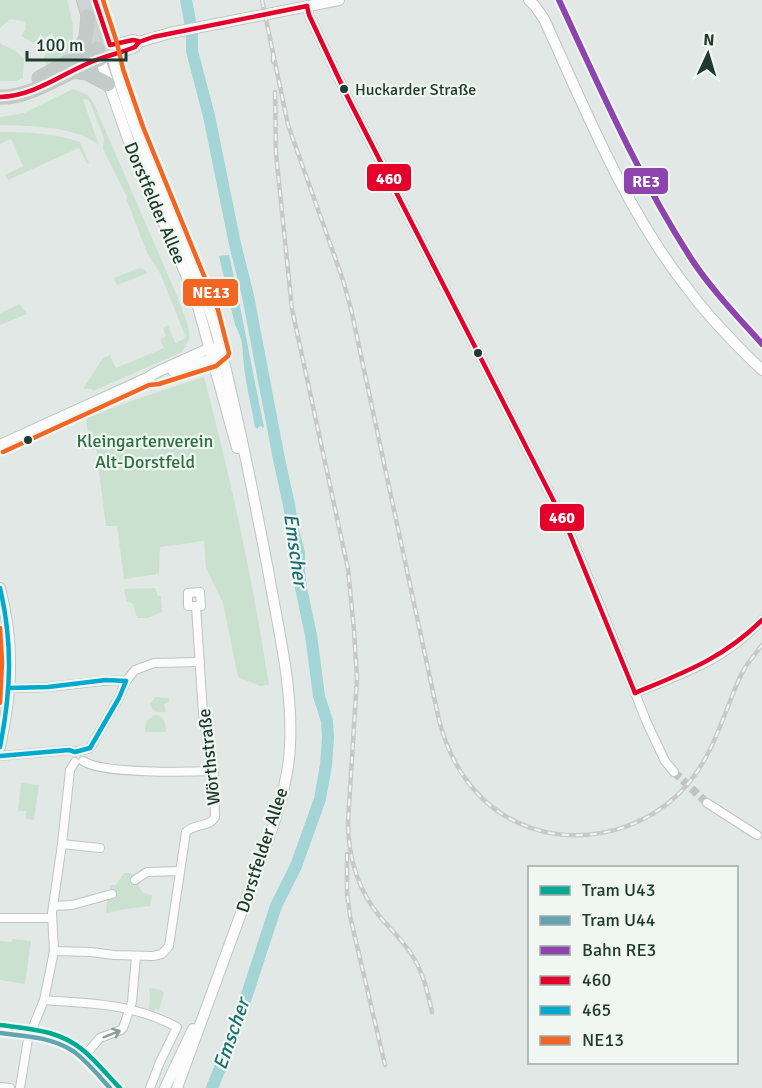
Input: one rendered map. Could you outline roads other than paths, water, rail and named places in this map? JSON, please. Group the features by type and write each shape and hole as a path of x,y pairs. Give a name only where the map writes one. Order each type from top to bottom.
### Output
{"highway":[{"path":"0,97 17,96 31,91 74,65 86,37 88,15"},
{"path":"0,89 29,83 105,52"},
{"path":"74,65 108,84"}],"main road":[{"path":"83,0 105,52"},
{"path":"95,0 105,52"},
{"path":"105,52 135,47 139,42 170,33 339,0"},
{"path":"529,0 544,19 618,178 652,238 690,293 720,328 762,370"},
{"name":"Dorstfelder Allee","path":"105,52 108,84 138,166 187,276 198,307 258,520"},
{"name":"Dorstfelder Allee","path":"105,52 203,292 222,351 258,520 287,679 290,712 290,748 284,788 273,826 177,1088"},
{"path":"0,445 147,378 157,377 222,351"},
{"path":"0,588 10,664 5,687 0,747"},
{"name":"Dorstfelder Allee","path":"165,1088 210,998"}],"street":[{"path":"307,6 309,15 348,98 567,527 634,693 665,761 674,772"},
{"name":"Wörthstraße","path":"54,951 136,956 161,954 169,946 187,831 209,824 214,819 214,771 203,714 196,606"},
{"path":"634,693 717,656 747,635 762,620"},
{"path":"20,1088 28,1039 44,1000 54,951 51,918 70,770 79,757 90,748 119,698 126,681 135,670 154,663 200,662"},
{"path":"5,687 60,686 113,679 126,681"},
{"path":"0,756 69,750 92,766 128,770 214,771"},
{"path":"707,803 757,835"},
{"path":"62,844 100,848"},
{"path":"135,879 147,873 180,871"},
{"path":"54,906 72,905 112,894"},
{"path":"0,918 51,918"},
{"path":"86,1054 100,1038 122,1029 132,1002 136,956"},
{"path":"44,1000 130,1009 177,1027 150,1088"},
{"path":"0,1027 57,1037 76,1046 118,1088"},
{"path":"0,1087 10,1088"}],"water":[{"path":"229,255 264,427 258,427 258,429 255,427 241,340 235,325 219,256"}],"waterway":[{"name":"Emscher","path":"186,0 192,32 192,51 209,116 248,296 299,553 301,588 311,635 319,696 327,721 328,738 320,799 296,866 276,906 235,1031 212,1088"}],"tunnel":[{"path":"674,772 707,803"}],"railway":[{"path":"262,0 273,62"},
{"path":"273,53 288,125 343,280 351,309 439,720 455,763 475,791 506,817 532,828 560,834 588,835 615,830 642,820 666,805 696,773 711,746 741,675 762,645"},
{"path":"275,92 276,154 292,309 348,569 357,678 348,822 352,860 360,884 372,907 399,937 418,966 432,1012"},
{"path":"347,854 347,893 350,916 385,1065"}],"tram line":[{"name":"U43","path":"0,1025 33,1029 75,1044 89,1055 120,1088"},
{"name":"U44","path":"0,1033 38,1038 65,1046 83,1059 110,1088"}],"rail line":[{"name":"RE3","path":"559,0 621,132 673,229 708,282 762,344"}],"place":[{"name":"Huckarder Straße","path":"344,89"}],"park label":[{"name":"Kleingartenverein Alt-Dorstfeld","path":"145,451"}]}
